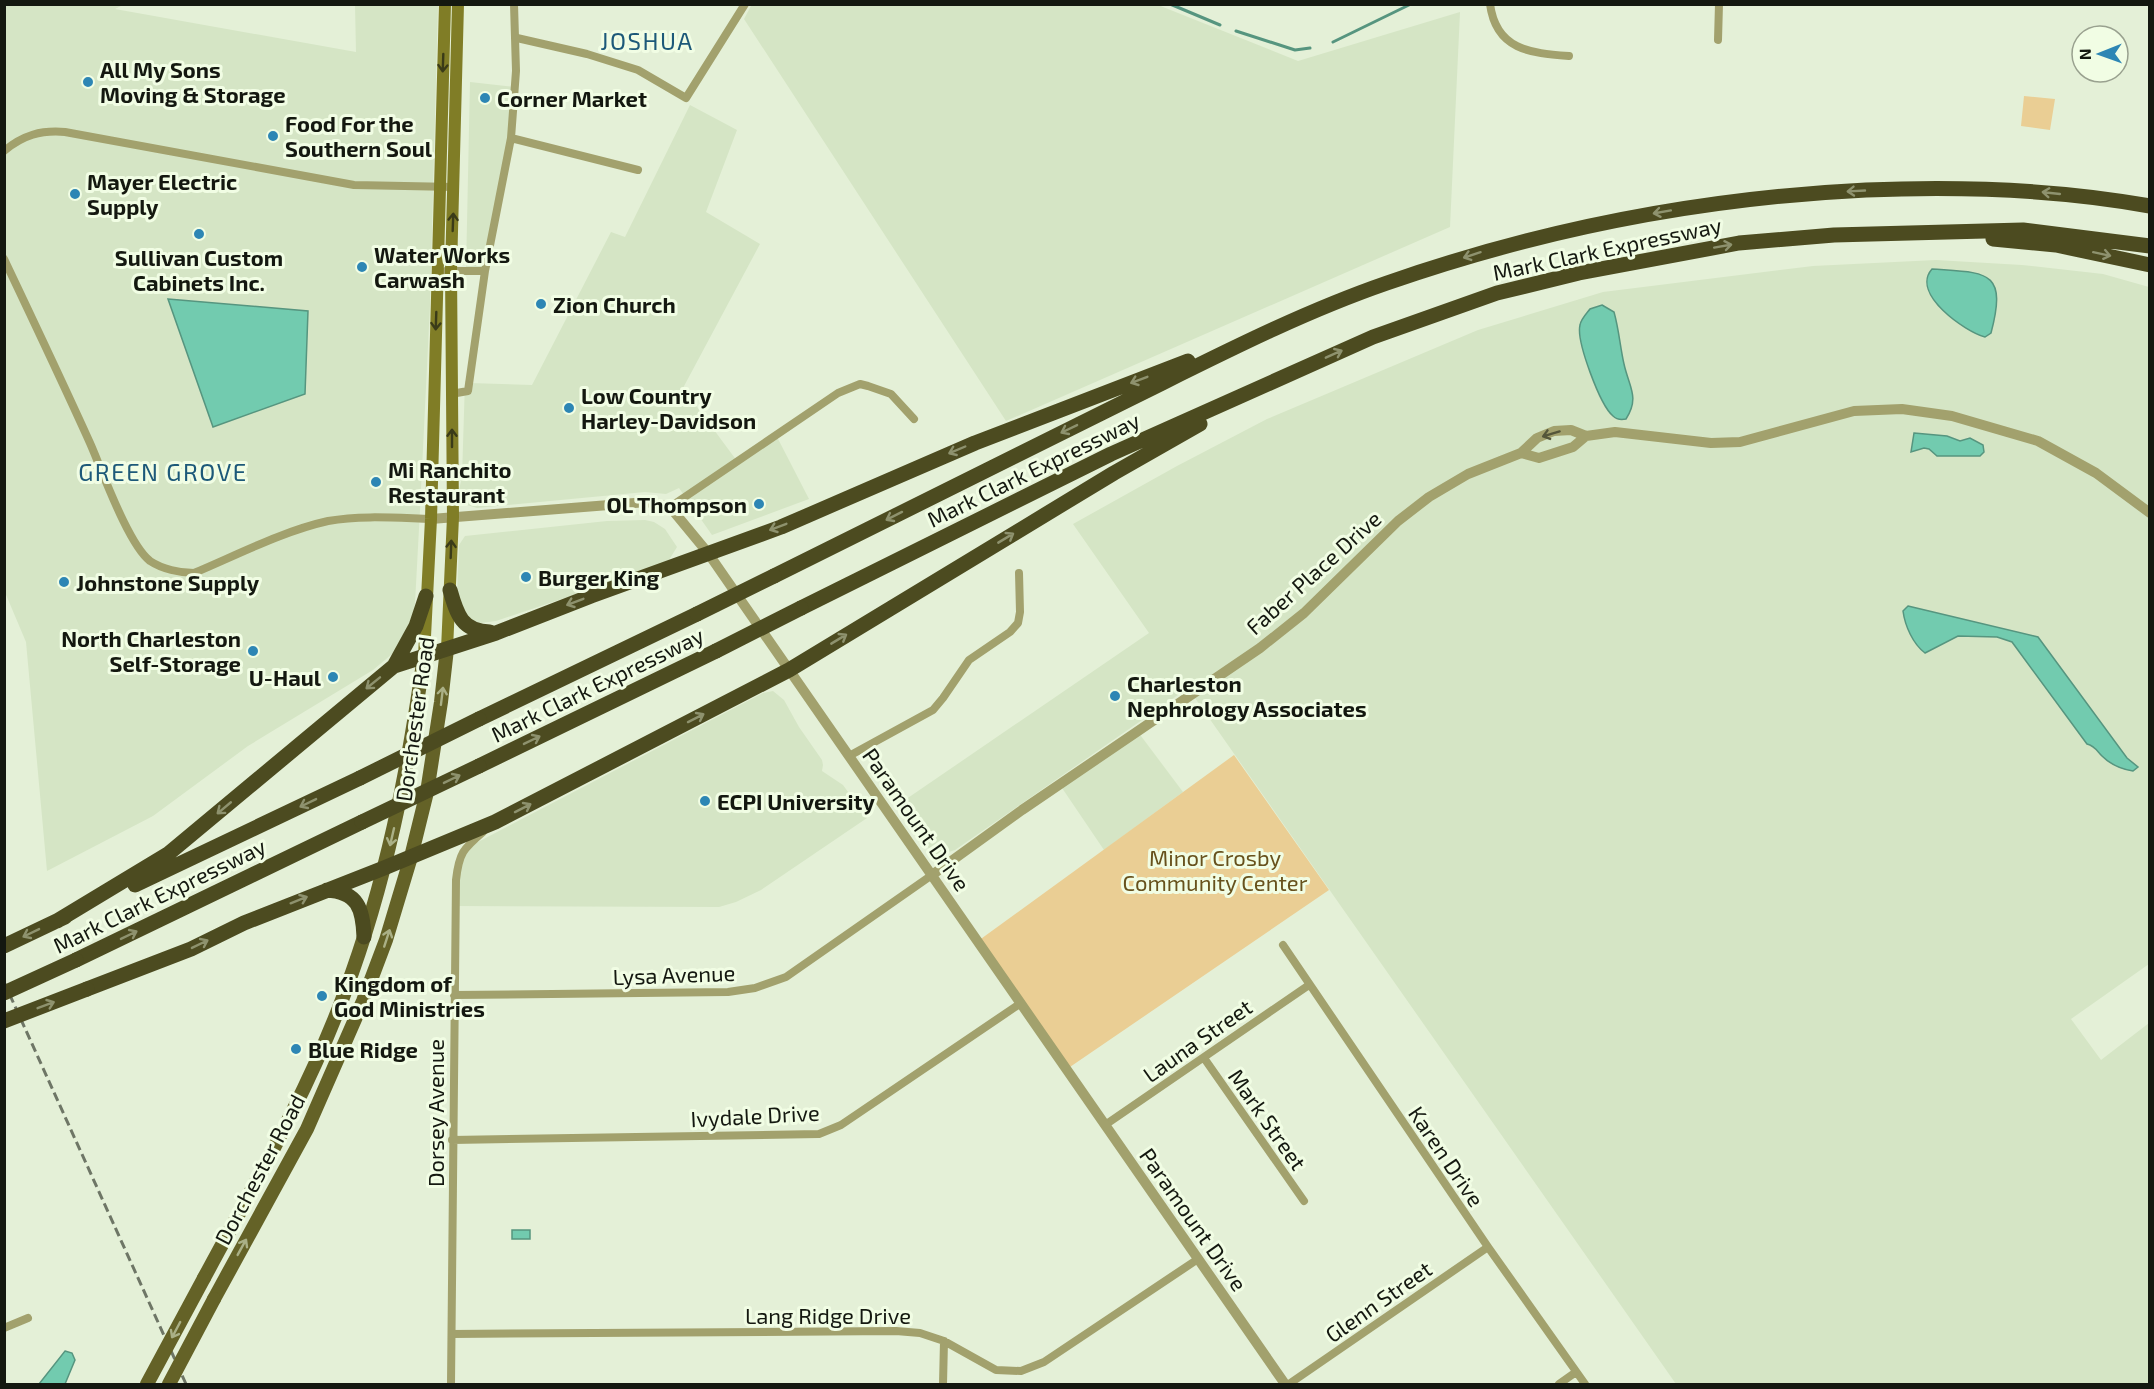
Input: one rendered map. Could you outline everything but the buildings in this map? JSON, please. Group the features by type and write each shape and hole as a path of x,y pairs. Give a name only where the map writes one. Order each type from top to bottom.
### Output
{"highway":[{"name":"Mark Clark Expressway","path":"4,946 360,778 1272,329 1384,284 1494,249 1629,218 1717,202 1762,197 1912,188 2008,190 2109,199 2150,206"},
{"path":"2109,199 2150,201"},
{"name":"Mark Clark Expressway","path":"4,993 716,651 1111,454 1373,337 1434,314 1497,293 1579,273 1739,243 1834,235 2023,230 2150,246"},
{"path":"1919,232 2056,245 2150,265"},
{"path":"394,666 496,633 781,527 975,443 1272,329"},
{"path":"4,1021 191,949 244,923 495,822 789,670 1114,473 1281,378"},
{"path":"450,590 455,608 468,628 479,632 496,633"},
{"path":"57,921 168,854 394,666 417,626 426,596"},
{"path":"324,890 339,891 354,900 364,918 364,937"}],"main road":[{"name":"Dorchester Road","path":"147,1384 289,1120 345,994 384,868 405,780 424,656 445,4"},
{"name":"Dorchester Road","path":"169,1384 307,1129 363,1001 382,950 411,857 427,792 447,649 453,518 451,270 455,187 458,4"}],"street":[{"path":"451,394 468,391 485,271 512,138 517,38 514,4"},
{"path":"517,38 586,54 638,70 686,98 745,4"},
{"path":"1490,4 1492,20 1499,34 1515,45 1536,54 1569,56"},
{"path":"1718,40 1719,4"},
{"path":"4,151 29,135 50,131 65,132 354,185 455,187"},
{"path":"512,138 638,170"},
{"path":"4,259 113,497 139,548 151,561 182,573 194,573 305,527 330,521 362,517 453,518 647,502 670,507 838,393 860,384 891,394 914,419"},
{"path":"437,271 485,271"},
{"name":"Faber Place Drive","path":"932,875 1022,810 1260,648 1304,613 1398,521 1429,497 1468,474 1521,453 1538,438 1554,431 1571,430 1586,436 1615,432 1686,442 1711,443 1740,441 1854,411 1902,409 1952,416 2038,441 2096,473 2150,513"},
{"name":"Faber Place Drive","path":"1521,453 1539,458 1573,447 1586,436"},
{"name":"Paramount Drive","path":"670,507 708,553 1287,1384"},
{"path":"849,756 933,710 969,660 1010,632 1018,623 1020,612 1019,573"},
{"name":"Dorsey Avenue","path":"451,1384 456,880 458,864 464,850 495,822"},
{"name":"Lysa Avenue","path":"454,995 728,992 755,988 786,977 932,875"},
{"name":"Karen Drive","path":"1283,945 1488,1247 1585,1384"},
{"name":"Launa Street","path":"1105,1125 1309,985"},
{"name":"Ivydale Drive","path":"452,1140 819,1134 841,1125 1021,1003"},
{"name":"Mark Street","path":"1204,1058 1304,1200"},
{"name":"Glenn Street","path":"1287,1384 1488,1247"},
{"name":"Lang Ridge Drive","path":"452,1334 920,1332 944,1341 996,1370 1021,1371 1044,1362 1198,1259"},
{"path":"4,1328 28,1318"},
{"path":"943,1384 944,1341"},
{"path":"1559,1384 1576,1372"}],"shaded area":[{"path":"752,4 1158,5 1298,61 1460,12 1450,227 1006,421 744,19"},
{"path":"4,5 123,5 115,9 356,52 355,5 438,5 430,305 420,510 415,603 404,644 373,670 248,746 153,816 47,871 26,642 4,590"},
{"path":"470,82 515,87 511,138 485,271 466,270"},
{"path":"690,105 737,130 706,212 760,244 683,388 737,461 776,435 809,499 712,535 679,488 666,494 645,492 477,508 467,505 461,498 459,490 462,477 465,381 532,385 611,232 625,237"},
{"path":"1936,260 2022,265 2103,274 2149,287 2149,964 2071,1019 2101,1060 2149,1023 2149,1384 1676,1384 1188,688 955,850 939,855 932,853 899,804 1149,633 1073,524 1177,466 1267,419 1478,330 1603,292 1813,266"},
{"path":"645,520 654,522 665,529 677,547 663,565 496,621 472,622 465,617 457,596 459,545 465,536 607,521"},
{"name":"ECPI University","path":"773,691 784,700 822,760 822,771 843,785 867,818 761,890 719,907 455,906 456,880 468,845 478,842 763,693"},
{"path":"1138,732 1183,792 1104,850 1060,785"}],"green space":[{"path":"2024,96 2055,99 2050,130 2021,126"},
{"name":"Minor Crosby Community Center","path":"1234,755 1329,890 1067,1069 978,941"}],"water":[{"path":"1932,269 1979,274 1988,278 1994,286 1997,297 1991,333 1985,337 1976,334 1943,310 1928,289 1927,279"},
{"path":"168,299 308,311 305,394 213,427"},
{"path":"1602,305 1614,312 1633,398 1626,419 1621,420 1608,410 1596,387 1585,358 1580,333 1580,325 1590,309"},
{"path":"1914,433 1947,436 1960,441 1970,438 1983,445 1984,452 1980,456 1937,456 1924,448 1911,452"},
{"path":"1908,606 2038,637 2127,758 2138,767 2133,771 2116,766 2105,759 2094,747 2087,744 2012,642 1997,637 1958,636 1925,653 1913,640 1908,629 1903,611"},
{"path":"512,1230 530,1230 530,1239 512,1239"},
{"path":"65,1351 72,1353 75,1360 65,1384 39,1384"}],"waterway":[{"path":"1170,4 1220,25"},
{"path":"1333,42 1411,4"},
{"path":"1236,31 1295,50 1310,48"}],"railway":[{"path":"4,982 186,1384"}],"place":[{"name":"All My Sons Moving & Storage","path":"88,82"},
{"name":"Corner Market","path":"485,98"},
{"name":"Food For the Southern Soul","path":"273,136"},
{"name":"Mayer Electric Supply","path":"75,194"},
{"name":"Sullivan Custom Cabinets Inc.","path":"199,234"},
{"name":"Water Works Carwash","path":"362,267"},
{"name":"Zion Church","path":"541,304"},
{"name":"Low Country Harley-Davidson","path":"569,408"},
{"name":"Mi Ranchito Restaurant","path":"376,482"},
{"name":"OL Thompson","path":"759,504"},
{"name":"Burger King","path":"526,577"},
{"name":"Johnstone Supply","path":"64,582"},
{"name":"North Charleston Self-Storage","path":"253,651"},
{"name":"U-Haul","path":"333,677"},
{"name":"Charleston Nephrology Associates","path":"1115,696"},
{"name":"ECPI University","path":"705,801"},
{"name":"Kingdom of God Ministries","path":"322,996"},
{"name":"Blue Ridge","path":"296,1049"}],"district":[{"name":"JOSHUA","path":"647,40"},
{"name":"GREEN GROVE","path":"163,471"}]}
